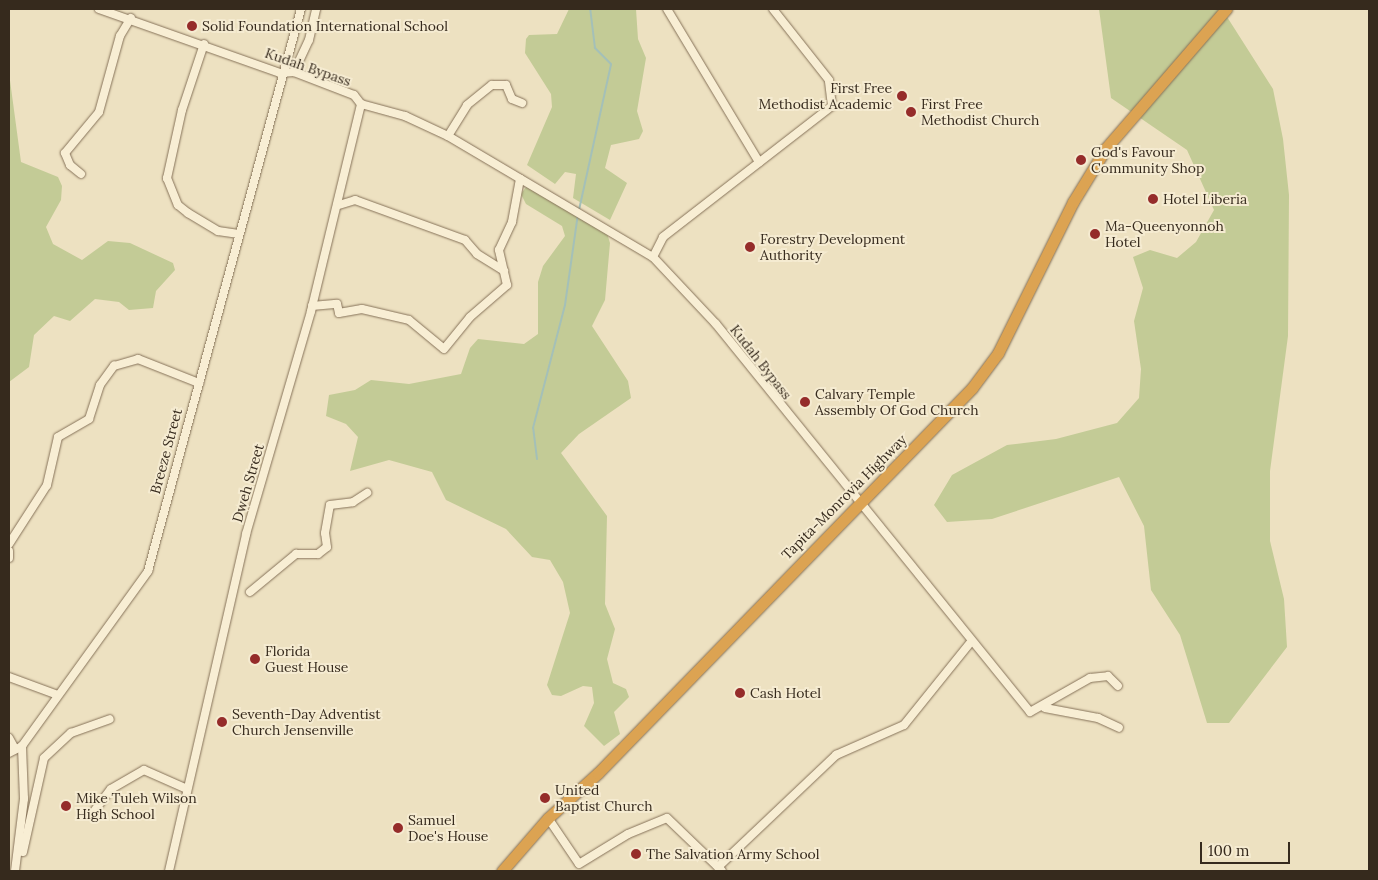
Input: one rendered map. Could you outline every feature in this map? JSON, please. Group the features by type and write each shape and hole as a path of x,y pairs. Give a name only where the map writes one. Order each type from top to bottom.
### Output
{"highway":[{"name":"Tapita-Monrovia Highway","path":"502,871 548,818 644,726 858,502 972,388 998,353 1073,202 1106,148 1226,9"}],"street":[{"name":"Kudah Bypass","path":"99,9 131,18 280,73 294,72 354,96 361,104 383,107 448,136 580,212 653,257 705,311 970,643 1030,712 1045,708"},
{"name":"Breeze Street","path":"15,750 143,581 239,234 280,95 280,73 301,9"},
{"path":"294,72 309,40 316,9"},
{"path":"667,9 759,162"},
{"path":"653,257 663,237 832,106 829,80 773,9"},
{"path":"781,9 785,24"},
{"path":"80,174 65,153 98,112 120,36 131,18"},
{"path":"204,44 182,110 167,178 178,205 188,213 218,231 239,234"},
{"path":"448,136 467,105 492,85 506,85 512,99 522,103"},
{"name":"Dweh Street","path":"170,871 246,534 312,306 339,205 361,104"},
{"path":"312,306 337,304 339,313 362,309 409,320 444,349 470,317 507,285 499,250 512,222 520,179"},
{"path":"339,205 355,200 465,240 477,254 504,271"},
{"path":"9,544 47,485 58,437 89,420 100,385 114,366 138,359 199,383"},
{"path":"250,592 296,554 318,554 327,548 325,533 330,505 354,502 367,493"},
{"path":"9,551 9,558"},
{"path":"548,818 579,864 628,834 667,818 720,869 836,755 904,725 970,643"},
{"path":"1045,708 1090,678 1108,676 1118,686"},
{"path":"9,677 58,695"},
{"path":"1045,708 1098,718 1119,728"},
{"path":"15,871 20,864 44,758 71,733 110,719"},
{"path":"9,738 15,750 20,864"},
{"path":"92,814 111,789 144,770 187,789"}],"green space":[{"path":"569,9 636,9 638,39 646,58 637,111 643,131 639,139 611,145 605,168 627,183 610,220 573,198 576,174 565,172 555,184 527,165 552,107 551,94 525,53 526,39 529,35 557,34"},
{"path":"1099,9 1222,9 1273,89 1283,139 1289,195 1288,336 1270,471 1270,541 1284,599 1287,647 1229,723 1207,723 1180,635 1151,590 1144,526 1119,477 992,519 947,522 934,505 952,475 1007,445 1056,439 1117,423 1139,398 1141,369 1134,321 1143,288 1133,257 1150,250 1177,258 1196,242 1214,210 1187,150 1111,98"},
{"path":"9,73 21,162 58,177 62,186 61,200 46,227 53,244 82,260 108,241 130,243 173,263 175,270 156,291 153,308 129,310 119,302 95,299 70,321 54,316 34,335 29,367 9,382"},
{"path":"526,187 534,187 606,230 610,243 605,300 592,326 628,381 631,398 579,434 561,453 607,516 605,604 615,629 607,659 613,683 626,689 629,697 614,712 620,734 604,746 584,726 594,703 592,687 583,686 561,696 552,695 547,685 570,613 563,582 550,560 532,557 506,529 446,500 432,472 389,460 350,471 358,437 346,424 326,416 329,395 355,390 371,380 409,384 461,374 470,348 478,339 524,344 538,334 538,282 543,266 565,236 562,226 526,204 521,194"}],"waterway":[{"path":"579,210 611,64 595,48 590,9"},
{"path":"537,459 533,428 565,305 578,214"}],"place":[{"name":"Solid Foundation International School","path":"192,26"},
{"name":"First Free Methodist Academic","path":"902,96"},
{"name":"First Free Methodist Church","path":"911,112"},
{"name":"God's Favour Community Shop","path":"1081,160"},
{"name":"Hotel Liberia","path":"1153,199"},
{"name":"Ma-Queenyonnoh Hotel","path":"1095,234"},
{"name":"Forestry Development Authority","path":"750,247"},
{"name":"Calvary Temple Assembly Of God Church","path":"805,402"},
{"name":"Florida Guest House","path":"255,659"},
{"name":"Cash Hotel","path":"740,693"},
{"name":"Seventh-Day Adventist Church Jensenville","path":"222,722"},
{"name":"United Baptist Church","path":"545,798"},
{"name":"Mike Tuleh Wilson High School","path":"66,806"},
{"name":"Samuel Doe's House","path":"398,828"},
{"name":"The Salvation Army School","path":"636,854"}]}
